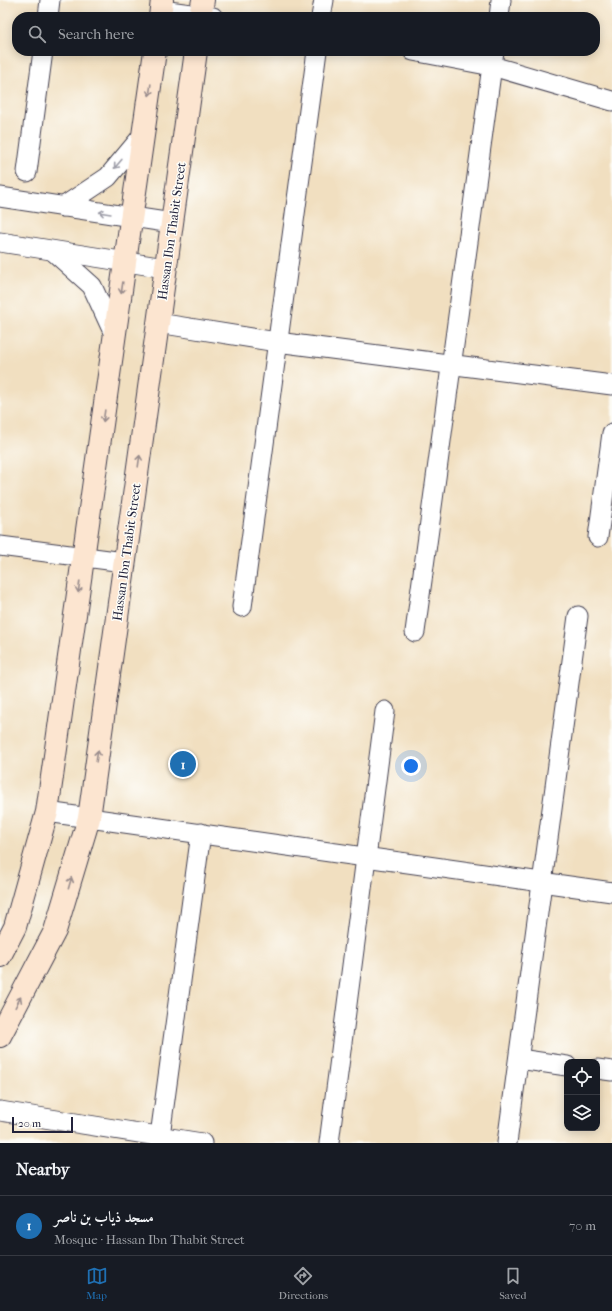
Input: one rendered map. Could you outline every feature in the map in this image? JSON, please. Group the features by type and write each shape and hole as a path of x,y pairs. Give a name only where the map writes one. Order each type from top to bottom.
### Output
{"street":[{"path":"49,12 50,0"},
{"path":"322,12 324,0"},
{"path":"500,12 501,0"},
{"path":"161,9 204,12"},
{"path":"27,172 43,56"},
{"path":"0,956 15,927 47,812 154,56"},
{"name":"Hassan Ibn Thabit Street","path":"0,1036 55,931 89,818 195,56"},
{"path":"242,607 316,56"},
{"path":"463,56 493,59 612,101"},
{"path":"415,632 493,59"},
{"path":"63,207 108,177 143,135"},
{"path":"0,197 172,223"},
{"path":"0,242 165,268"},
{"path":"53,251 92,286 115,336"},
{"path":"158,323 277,342 612,385"},
{"path":"598,537 612,433"},
{"path":"0,546 124,562"},
{"path":"507,1143 578,616"},
{"path":"329,1143 386,711"},
{"path":"47,812 612,892"},
{"path":"160,1136 201,833"},
{"path":"518,1060 564,1066"},
{"path":"600,1069 612,1071"},
{"path":"0,1111 202,1143"}],"place":[{"name":"مسجد ذياب بن ناصر","path":"183,764"}]}
